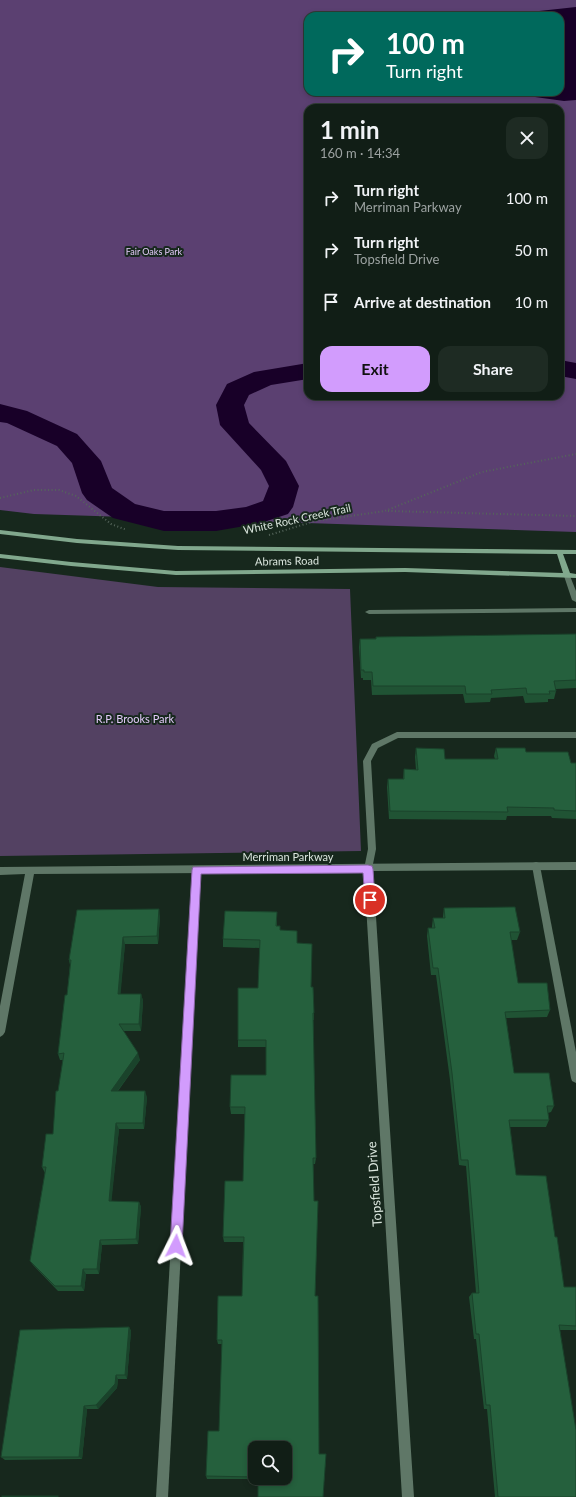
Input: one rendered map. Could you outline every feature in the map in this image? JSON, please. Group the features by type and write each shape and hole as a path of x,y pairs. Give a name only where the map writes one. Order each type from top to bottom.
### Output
{"main road":[{"name":"Abrams Road","path":"0,532 77,541 178,548 576,552"},
{"path":"559,552 567,576"},
{"name":"Abrams Road","path":"0,556 71,564 176,572 405,570 576,576"}],"street":[{"path":"567,576 576,600"},
{"path":"369,612 576,610"},
{"name":"Topsfield Drive","path":"408,1497 368,869 372,849 367,761 375,746 397,734 576,735"},
{"path":"536,866 576,1078"},
{"name":"Merriman Parkway","path":"0,871 576,866"},
{"path":"162,1497 196,870"},
{"path":"0,1032 30,871"}],"path":[{"name":"White Rock Creek Trail","path":"265,536 314,521 385,511 482,472 576,454"},
{"path":"0,498 34,490 59,490 76,496 111,524 128,530"},
{"path":"385,511 576,516"}],"green space":[{"name":"Fair Oaks Park","path":"0,0 576,0 576,532 34,514 0,510"},
{"name":"R.P. Brooks Park","path":"0,567 158,587 350,589 361,851 0,856"}],"shaded area":[{"path":"576,7 576,100 564,101 528,96 564,96 564,12 530,12"}],"building":[{"path":"576,634 576,680 554,681 556,691 549,691 550,694 527,694 526,688 491,690 492,694 466,694 465,686 373,686 372,672 364,672 364,670 361,670 360,639 376,639 376,637"},
{"path":"416,748 444,749 445,759 498,759 496,748 525,748 526,752 568,752 571,763 576,763 576,811 554,810 554,808 507,807 508,812 390,811 388,779 404,779 404,769 418,770"},
{"path":"515,907 520,932 510,932 518,983 547,983 550,1010 505,1012 514,1073 549,1073 554,1106 547,1106 549,1120 509,1120 516,1175 546,1176 564,1287 576,1287 576,1326 559,1325 576,1430 576,1497 498,1497 490,1405 486,1405 479,1334 476,1334 472,1293 479,1293 468,1160 461,1160 452,1073 438,968 433,968 428,928 435,928 433,918 445,918 444,908"},
{"path":"159,909 157,936 123,937 118,994 141,994 139,1024 119,1024 138,1053 111,1091 145,1091 143,1123 116,1123 109,1201 139,1202 136,1239 100,1240 97,1269 83,1269 81,1286 55,1286 30,1261 46,1167 42,1167 46,1134 53,1134 56,1091 58,1091 64,1053 58,1054 65,995 67,995 71,960 69,960 77,910"},
{"path":"225,911 277,912 276,926 280,926 280,930 297,931 297,943 312,944 311,987 313,987 314,1013 316,1158 313,1158 314,1201 318,1201 315,1296 318,1296 319,1454 326,1454 323,1497 258,1497 258,1485 292,1485 292,1441 248,1441 248,1477 206,1476 208,1431 219,1431 222,1340 217,1340 218,1296 242,1296 244,1237 223,1237 225,1181 243,1181 245,1107 230,1107 231,1075 266,1075 266,1040 238,1040 238,988 258,988 260,940 223,939"},
{"path":"129,1327 125,1375 116,1375 115,1384 96,1405 84,1406 79,1457 1,1457 20,1330"},
{"path":"58,1496 58,1497 2,1497"}],"waterway":[{"path":"564,369 576,371"},
{"path":"0,413 17,417 67,440 86,461 98,493 124,511 164,521 216,521 250,516 277,507 284,486 275,467 235,425 230,405 237,390 264,378 304,372"}],"route":[{"path":"176,1246 196,870 368,869 370,900"}]}
